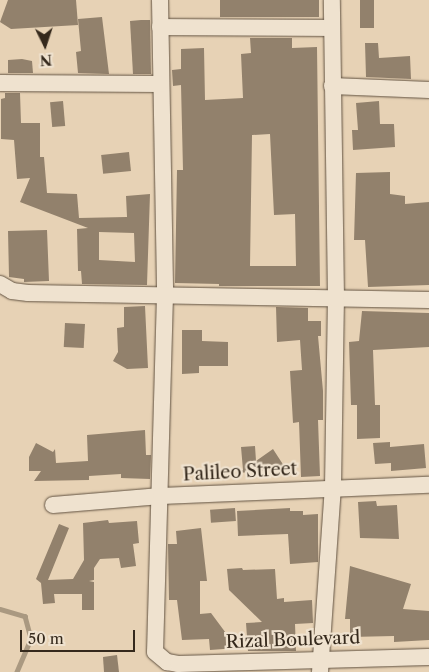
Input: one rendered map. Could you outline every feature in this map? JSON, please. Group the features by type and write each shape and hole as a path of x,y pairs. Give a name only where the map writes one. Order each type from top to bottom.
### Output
{"street":[{"path":"160,0 165,295 161,496"},
{"path":"321,665 333,487 336,299 332,0"},
{"path":"160,27 332,28"},
{"path":"0,83 160,84"},
{"path":"332,86 429,90"},
{"path":"0,284 12,291 28,293 429,300"},
{"name":"Palileo Street","path":"53,505 161,496 333,487 429,485"},
{"name":"Rizal Boulevard","path":"161,496 154,637 159,657 178,664 321,665 429,657"}],"building":[{"path":"8,0 76,0 78,25 11,29 0,22"},
{"path":"220,0 319,0 319,17 220,17"},
{"path":"360,0 374,0 374,28 360,28"},
{"path":"102,17 109,74 78,73 76,52 81,51 78,19"},
{"path":"150,20 151,74 133,74 130,21"},
{"path":"250,38 292,38 292,48 317,47 320,286 219,286 219,284 175,283 177,170 183,170 181,85 173,86 172,70 181,69 181,49 204,48 205,100 243,98 241,54 251,53","holes":["270,134 274,215 295,214 296,266 250,266 252,135"]},
{"path":"365,43 378,43 379,58 410,56 411,79 366,77"},
{"path":"22,59 32,61 33,73 8,73 8,60"},
{"path":"5,93 20,93 21,123 40,123 40,157 44,157 47,193 77,194 79,218 127,217 126,196 150,194 147,285 82,284 81,271 78,271 77,229 88,228 20,202 30,178 17,179 14,140 1,139 1,99 5,98","holes":["99,232 134,233 135,262 99,260"]},
{"path":"63,101 65,126 52,127 50,102"},
{"path":"379,101 380,124 394,124 395,147 353,150 352,130 358,130 356,103"},
{"path":"129,152 131,171 103,174 101,155"},
{"path":"390,172 390,194 405,196 405,204 429,202 429,285 368,287 365,240 354,240 356,173"},
{"path":"47,230 49,281 24,282 24,279 9,277 8,231"},
{"path":"145,306 148,368 127,369 113,361 118,352 117,328 124,327 124,307"},
{"path":"276,307 308,308 308,321 321,321 321,336 318,336 323,391 323,420 318,420 320,476 301,477 299,422 293,423 290,371 302,370 300,340 277,342"},
{"path":"362,311 429,313 429,347 373,350 375,405 380,405 380,438 357,439 357,405 351,405 349,342 359,341"},
{"path":"65,323 85,324 84,348 64,347"},
{"path":"182,330 202,330 202,341 228,342 228,366 199,366 199,373 182,374"},
{"path":"145,430 146,455 151,455 150,479 121,478 121,474 89,476 89,480 34,481 41,471 29,471 29,457 36,443 53,452 55,449 56,463 88,461 87,435"},
{"path":"390,442 390,447 424,444 426,468 391,471 391,463 375,464 373,443"},
{"path":"255,446 256,461 273,449 284,466 277,470 238,473 243,470 241,447"},
{"path":"376,501 377,506 397,505 399,539 360,538 358,502"},
{"path":"235,508 236,521 211,523 210,510"},
{"path":"290,508 290,511 303,511 303,515 318,514 318,562 290,564 288,534 238,536 237,511"},
{"path":"108,520 109,523 137,521 139,543 133,544 136,566 121,568 119,558 100,559 94,568 94,580 89,581 94,582 94,610 82,610 82,594 54,594 55,603 43,604 41,583 36,579 59,524 69,528 48,580 73,579 84,560 83,523"},
{"path":"201,528 207,581 200,581 200,614 211,613 237,648 210,650 209,639 182,640 177,600 169,600 168,544 177,544 176,531"},
{"path":"350,566 411,584 403,609 429,611 429,640 394,642 394,636 350,637 350,619 345,619"},
{"path":"242,568 243,570 275,569 277,599 284,598 284,602 312,600 313,623 295,624 296,651 248,651 246,623 262,622 229,590 227,569"},
{"path":"117,655 119,672 104,672 103,657"}],"waterway":[{"path":"0,609 25,616 31,639 17,672"}]}
